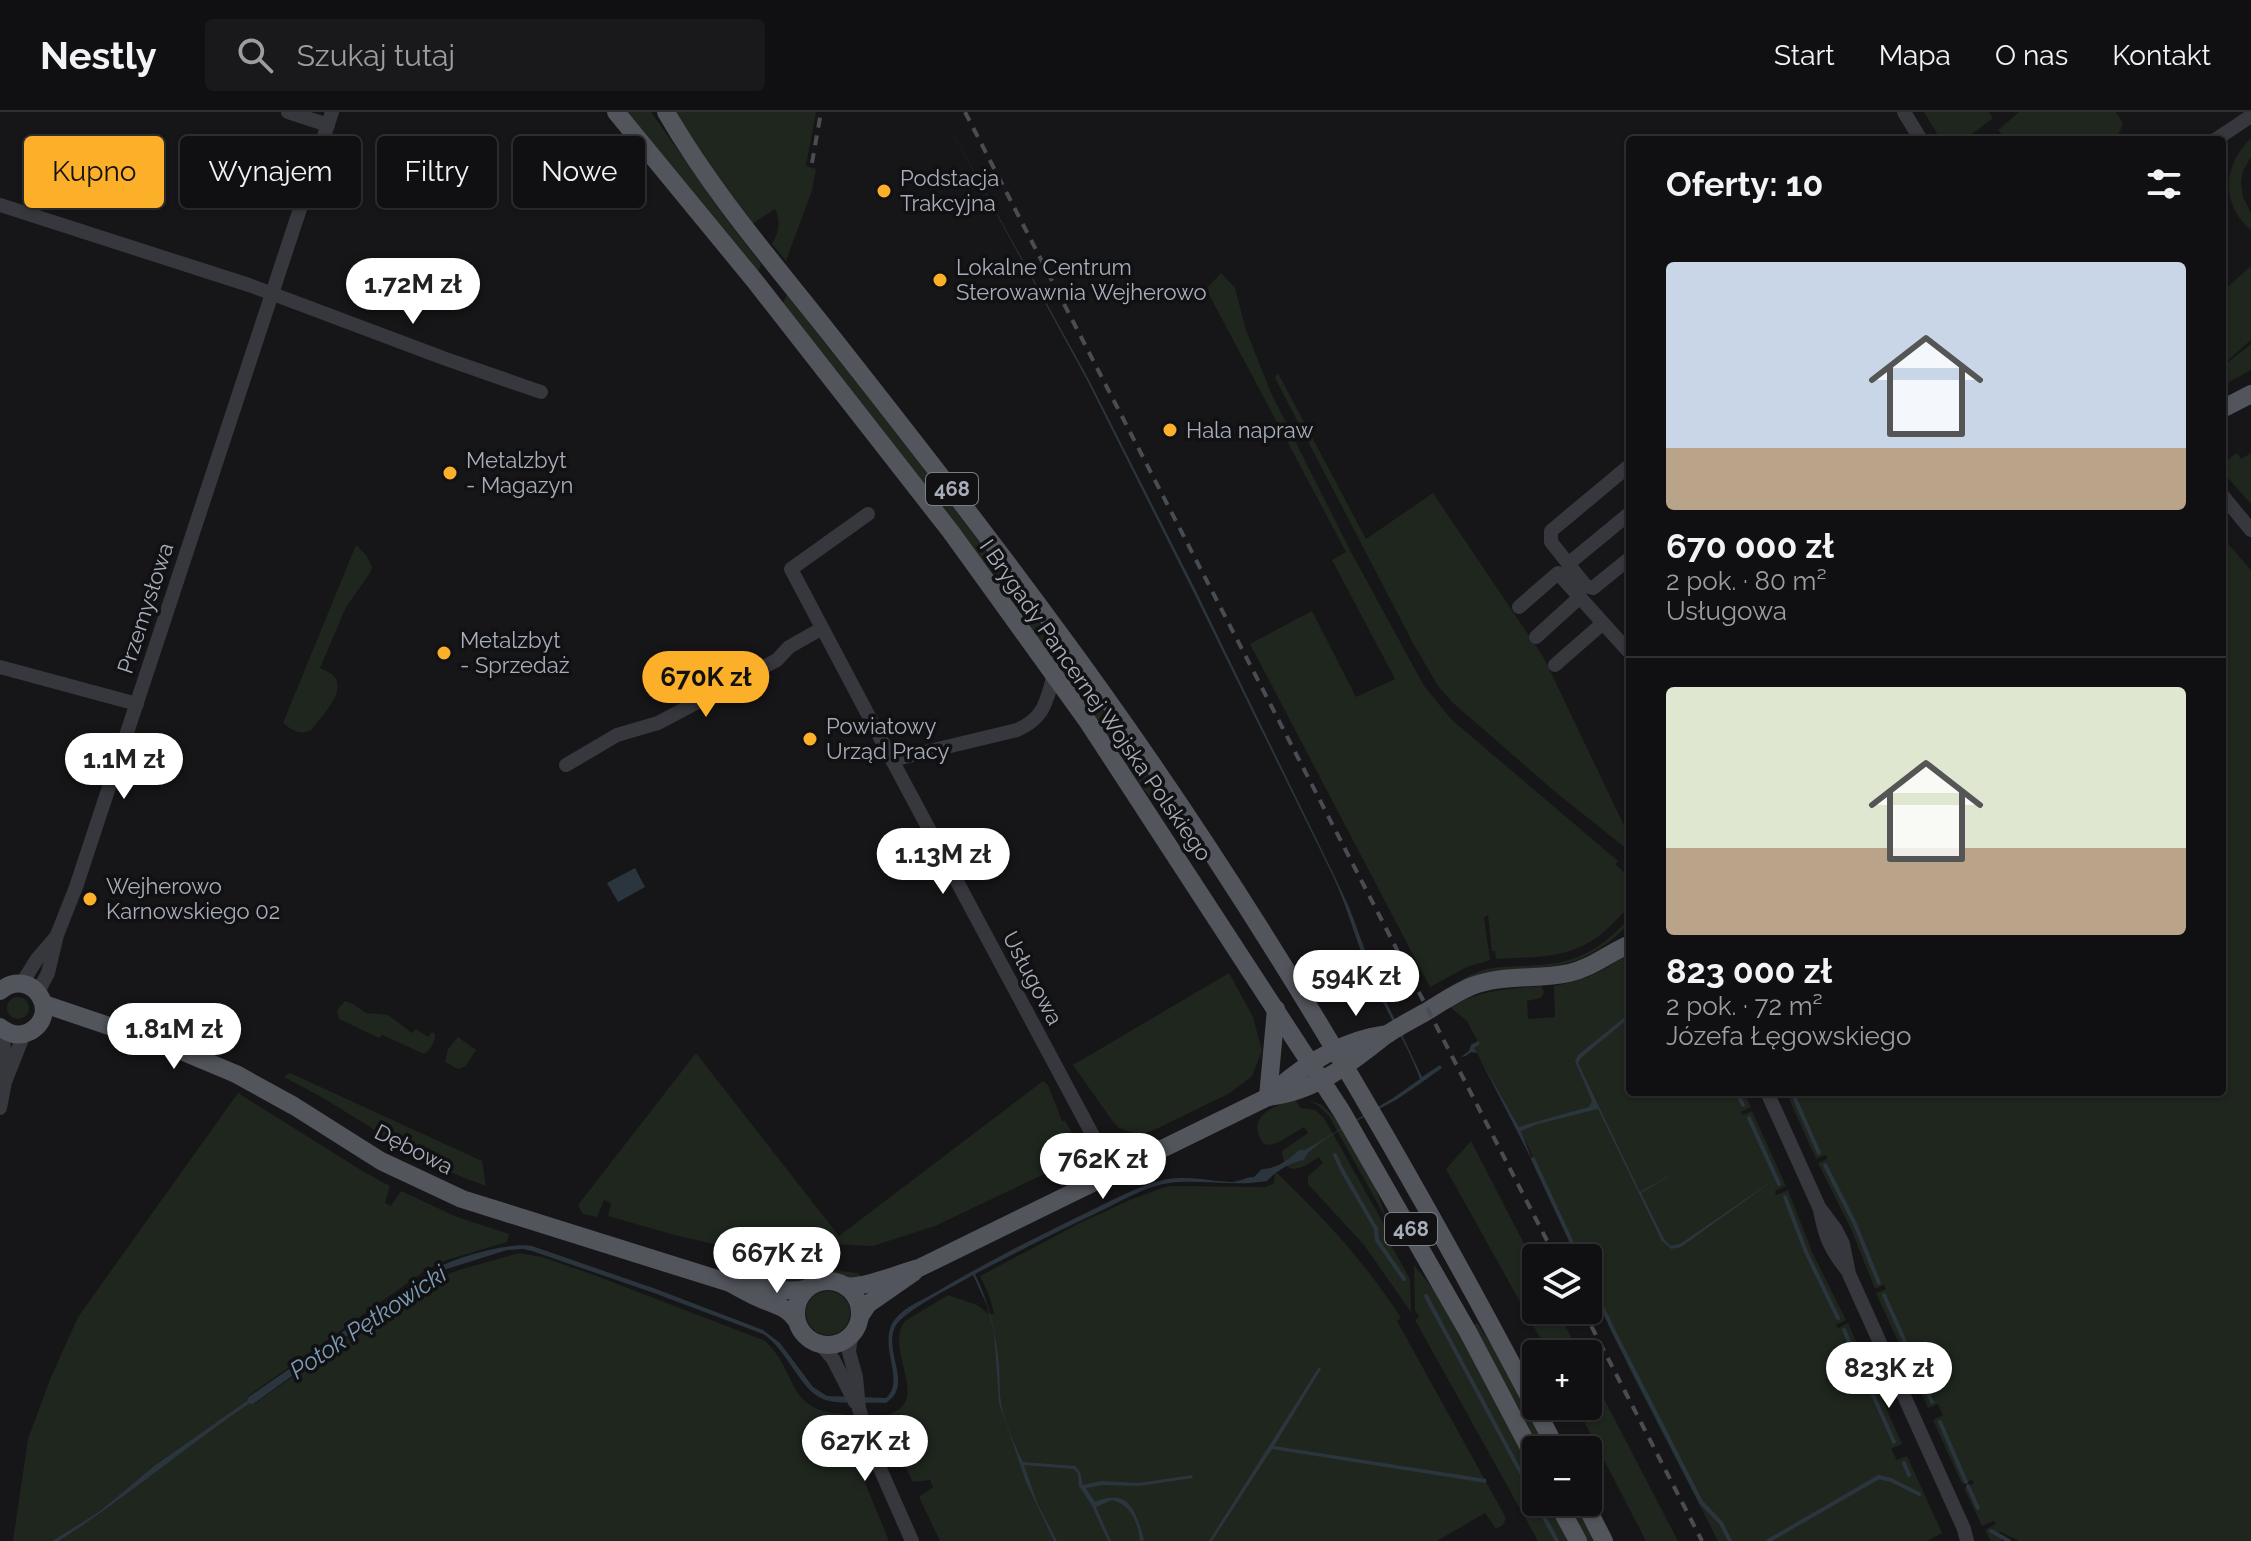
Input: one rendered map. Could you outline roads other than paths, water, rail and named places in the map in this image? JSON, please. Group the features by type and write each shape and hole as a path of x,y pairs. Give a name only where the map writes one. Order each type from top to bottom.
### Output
{"main road":[{"name":"I Brygady Pancernej Wojska Polskiego","path":"616,112 779,311 951,532 1137,795 1322,1080 1404,1216 1523,1436"},
{"name":"I Brygady Pancernej Wojska Polskiego","path":"666,112 723,201 940,474 1054,625 1175,798 1281,961 1360,1091 1550,1436"},
{"path":"2226,407 2251,394"},
{"path":"919,1268 868,1304 851,1335 839,1343 821,1345 805,1336 796,1320 797,1302 805,1289 819,1281 862,1286 919,1268 1268,1097 1297,1092 1322,1080 1367,1052 1388,1034 1471,987 1506,978 1569,973 1589,967 1623,947"},
{"path":"1,988 12,984 35,993 44,1014 32,1029"},
{"name":"Dębowa","path":"35,993 92,1021 174,1048 236,1074 294,1106 381,1161 450,1195 730,1283 783,1308 796,1320"},
{"path":"1268,1097 1276,1009"},
{"name":"Dębowa","path":"1,1028 13,1034 92,1021"},
{"path":"1268,1097 1289,1077 1335,1049 1366,1037 1388,1034"},
{"path":"1360,1091 1367,1052"},
{"name":"Dębowa","path":"730,1283 787,1291 805,1289"},
{"path":"845,1286 858,1300 860,1316"},
{"path":"1565,1516 1578,1541"},
{"path":"1591,1516 1604,1541"}],"street":[{"path":"288,112 330,119"},
{"path":"1904,112 1919,136"},
{"path":"2221,136 2251,116"},
{"name":"Przemysłowa","path":"35,993 37,959 57,935 76,887 330,119"},
{"path":"0,205 272,294 541,392"},
{"path":"1626,468 1551,531 1551,542 1586,586 1593,588 1626,561"},
{"path":"2226,500 2251,530"},
{"path":"2226,508 2240,517"},
{"name":"Usługowa","path":"868,514 791,569 1113,1173"},
{"path":"1568,564 1626,516"},
{"path":"1519,607 1558,573 1626,649"},
{"path":"1536,637 1580,597"},
{"path":"1555,665 1603,623"},
{"path":"566,765 617,735 658,723 777,660 789,647 821,629"},
{"path":"0,667 137,704"},
{"path":"892,760 1017,730 1030,724 1044,708 1054,675"},
{"path":"0,1108 5,1082 1,1028"},
{"path":"5,1082 32,1029"},
{"path":"1769,1096 1819,1207 1840,1237 1849,1274 1969,1538"},
{"path":"851,1335 849,1352 856,1377 859,1409"},
{"path":"821,1345 833,1359 859,1409 883,1476 912,1541"}],"waterway":[{"path":"1739,1096 1743,1105"},
{"path":"1794,1096 1819,1153"},
{"path":"1749,1118 1779,1184"},
{"path":"1335,1155 1376,1229 1377,1240 1404,1279"},
{"path":"1533,1159 1572,1244"},
{"path":"1825,1165 1855,1224 1879,1283"},
{"path":"1785,1197 1806,1252 1838,1318"},
{"path":"1884,1295 1932,1402"},
{"path":"1426,1296 1522,1475"},
{"path":"1602,1307 1701,1502 1721,1523 1730,1541"},
{"path":"1844,1330 1894,1442"},
{"path":"1940,1422 1966,1482"},
{"path":"1904,1463 1909,1475"},
{"path":"1768,1541 1879,1477 1919,1494"},
{"path":"1968,1486 1978,1508"},
{"path":"1544,1516 1557,1541"},
{"path":"1991,1531 2009,1541"}],"railway":[{"path":"812,163 821,112"},
{"path":"965,112 1549,1244"},
{"path":"1590,1324 1702,1541"}],"place":[{"name":"Podstacja Trakcyjna","path":"884,191"},
{"name":"Lokalne Centrum Sterowawnia Wejherowo","path":"940,280"},
{"name":"Hala napraw","path":"1170,430"},
{"name":"Metalzbyt - Magazyn","path":"450,473"},
{"name":"Metalzbyt - Sprzedaż","path":"444,653"},
{"name":"Powiatowy Urząd Pracy","path":"810,739"},
{"name":"Wejherowo Karnowskiego 02","path":"90,899"}],"water label":[{"name":"Potok Pętkowicki","path":"368,1322"}]}
